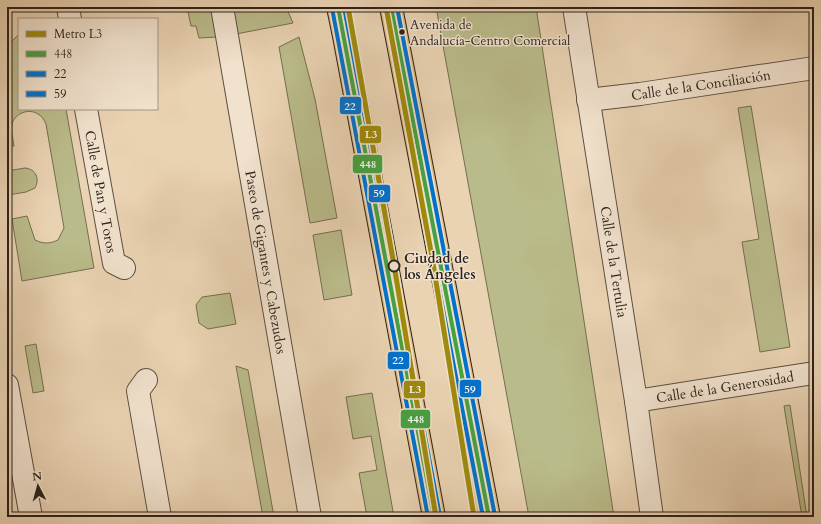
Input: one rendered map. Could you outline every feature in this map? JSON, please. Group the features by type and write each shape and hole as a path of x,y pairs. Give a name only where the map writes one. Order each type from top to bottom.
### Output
{"main road":[{"path":"338,7 434,517"},
{"path":"391,7 489,517"}],"street":[{"path":"68,7 70,18"},
{"name":"Paseo de Gigantes y Cabezudos","path":"222,7 310,517"},
{"name":"Calle de la Tertulia","path":"574,7 636,401 652,517"},
{"name":"Calle de la Conciliación","path":"588,100 640,94 814,68"},
{"name":"Calle de Pan y Toros","path":"86,110 114,263 124,268"},
{"name":"Calle de la Generosidad","path":"636,401 814,373"},
{"path":"146,380 138,392 160,517"},
{"path":"7,385 31,517"}],"green space":[{"path":"187,7 212,7 217,37 199,38 196,26 191,26"},
{"path":"231,7 286,7 293,23 236,34"},
{"path":"436,7 536,7 614,517 529,517"},
{"path":"18,35 18,110 66,110 94,268 22,281 12,219 27,216 35,240 44,243 58,240 64,228 46,124 42,117 31,111 19,114 12,124 14,146 7,147 7,46"},
{"path":"299,37 315,99 337,218 310,223 279,47"},
{"path":"751,106 790,347 760,352 742,242 759,239 738,108"},
{"path":"25,168 32,170 36,175 37,181 35,188 26,192 8,195 7,171"},
{"path":"341,230 352,295 324,300 313,235"},
{"path":"230,293 236,324 208,329 199,323 196,305 202,297"},
{"path":"36,344 44,391 33,393 25,346"},
{"path":"236,366 248,370 274,517 263,517"},
{"path":"372,393 394,517 367,517 359,473 377,470 371,436 353,439 346,397"},
{"path":"790,405 807,517 802,517 784,406"}],"metro line":[{"name":"L3","path":"348,7 394,265 436,517"},
{"name":"L3","path":"386,7 432,257 474,517"}],"transit line":[{"name":"448","path":"338,7 434,517"},
{"name":"59","path":"344,7 440,516"},
{"name":"448","path":"391,7 489,517"},
{"name":"59","path":"397,7 495,516"},
{"name":"22","path":"332,8 428,517"},
{"name":"22","path":"385,8 483,517"}],"place":[{"name":"Avenida de Andalucía-Centro Comercial","path":"402,32"},
{"name":"Ciudad de los Ángeles","path":"394,266"}]}
